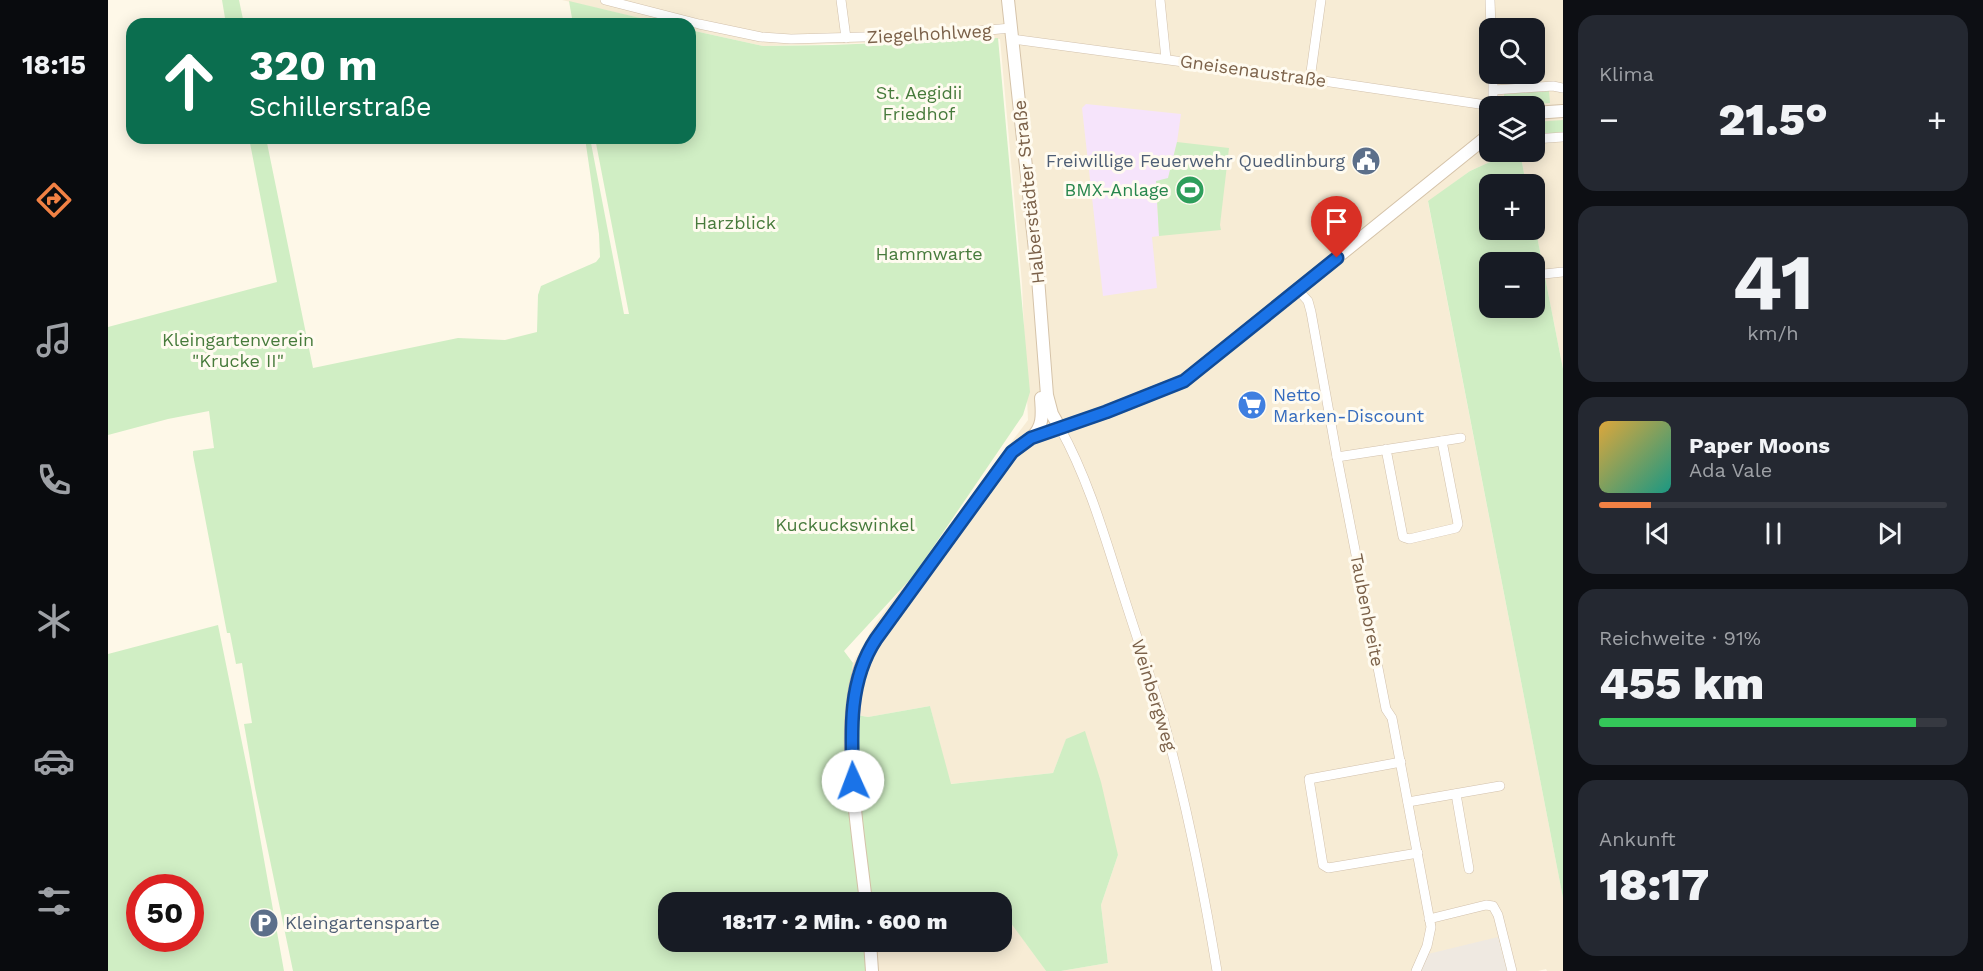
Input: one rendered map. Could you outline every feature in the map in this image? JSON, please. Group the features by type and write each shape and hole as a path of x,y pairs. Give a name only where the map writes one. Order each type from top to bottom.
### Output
{"main road":[{"name":"Halberstädter Straße","path":"1008,0 1038,278 1046,385"},
{"path":"1545,112 1563,111"},
{"path":"1031,438 1106,412 1184,381 1479,143"},
{"path":"1046,385 1048,405 1060,428"},
{"path":"865,892 852,757 854,708 860,670 876,639 1005,460 1017,447 1038,431 1041,424 1042,392 1046,385"},
{"path":"871,952 872,971"}],"street":[{"name":"Ziegelhohlweg","path":"604,0 675,18"},
{"name":"Ziegelhohlweg","path":"841,0 846,38"},
{"path":"1160,0 1166,59"},
{"path":"1310,78 1321,0"},
{"path":"1490,0 1491,18"},
{"name":"Ziegelhohlweg","path":"696,23 761,37 791,39 1012,34"},
{"name":"Gneisenaustraße","path":"1012,34 1166,59 1479,104"},
{"path":"1494,84 1494,96"},
{"path":"1494,90 1563,87"},
{"path":"1545,138 1563,136"},
{"path":"1545,274 1563,272"},
{"name":"Taubenbreite","path":"1298,290 1308,301 1311,312 1386,709 1392,718 1418,853 1430,935 1416,971"},
{"name":"Weinbergweg","path":"1060,428 1085,483 1162,715 1201,877 1217,971"},
{"path":"1337,457 1461,438"},
{"path":"1386,449 1402,534 1409,538 1454,529 1457,526 1442,441"},
{"path":"1401,762 1309,779 1323,865 1328,868 1418,853"},
{"path":"1408,802 1500,786"},
{"path":"1456,794 1469,869"},
{"path":"1429,919 1493,906 1498,915 1512,971"}],"shaded area":[{"path":"562,0 1563,0 1563,369 1545,277 1545,252 1540,252 1538,240 1545,240 1545,174 1524,174 1522,162 1545,162 1545,96 1479,96 1479,162 1490,162 1470,171 1428,202 1563,898 1563,971 1547,971 1546,969 1507,971 1498,938 1420,971 1061,971 1108,963 1101,905 1118,855 1066,740 1053,773 950,784 930,706 868,717 845,713 853,663 875,624 1028,420 1022,284 1000,39 763,46 696,31 696,18 639,18"},
{"path":"1086,104 1181,114 1168,179 1156,182 1159,236 1152,237 1157,288 1103,296 1082,108"},
{"path":"1012,924 1046,971 867,971 866,953 1012,952"},
{"path":"1498,937 1507,971 1420,971 1428,954"}],"green space":[{"path":"222,0 239,0 243,18 225,18"},
{"path":"569,1 640,18 572,18"},
{"path":"696,31 763,46 998,38 1030,392 1023,415 914,575 844,651 853,663 845,713 868,717 930,706 951,784 1053,773 1066,739 1085,731 1101,782 1118,855 1101,905 1108,963 1061,971 1046,971 1012,925 1012,892 658,892 658,952 878,952 867,953 867,971 293,971 244,724 252,723 242,663 236,664 230,633 227,633 193,455 193,451 214,448 209,411 108,435 108,327 277,282 250,144 267,144 313,368 458,338 505,340 537,332 538,295 541,286 596,262 600,257 599,234 586,144 591,144 624,314 629,314 596,144 696,144"},
{"path":"1549,91 1550,103 1545,103 1545,96 1504,96 1504,94"},
{"path":"1563,120 1563,132 1545,134 1545,121"},
{"name":"BMX-Anlage","path":"1177,142 1229,148 1221,230 1159,236 1156,181 1168,178"},
{"path":"1490,162 1522,162 1524,174 1479,174 1479,240 1538,240 1540,252 1479,252 1479,318 1545,318 1545,277 1563,369 1563,898 1428,201 1470,171"},
{"path":"218,625 251,787 284,971 108,971 108,654"}],"place":[{"name":"Freiwillige Feuerwehr Quedlinburg","path":"1366,161"},
{"name":"BMX-Anlage","path":"1190,190"},
{"name":"Netto Marken-Discount","path":"1252,405"},
{"name":"Kleingartensparte","path":"264,923"}],"route":[{"path":"853,781 854,708 856,687 864,658 1012,452 1031,438 1106,412 1184,381 1337,258"}],"park label":[{"name":"St. Aegidii Friedhof","path":"919,103"},
{"name":"Harzblick","path":"735,223"},
{"name":"Hammwarte","path":"929,254"},
{"name":"Kleingartenverein \"Krucke II\"","path":"238,350"},
{"name":"Kuckuckswinkel","path":"845,525"}]}
